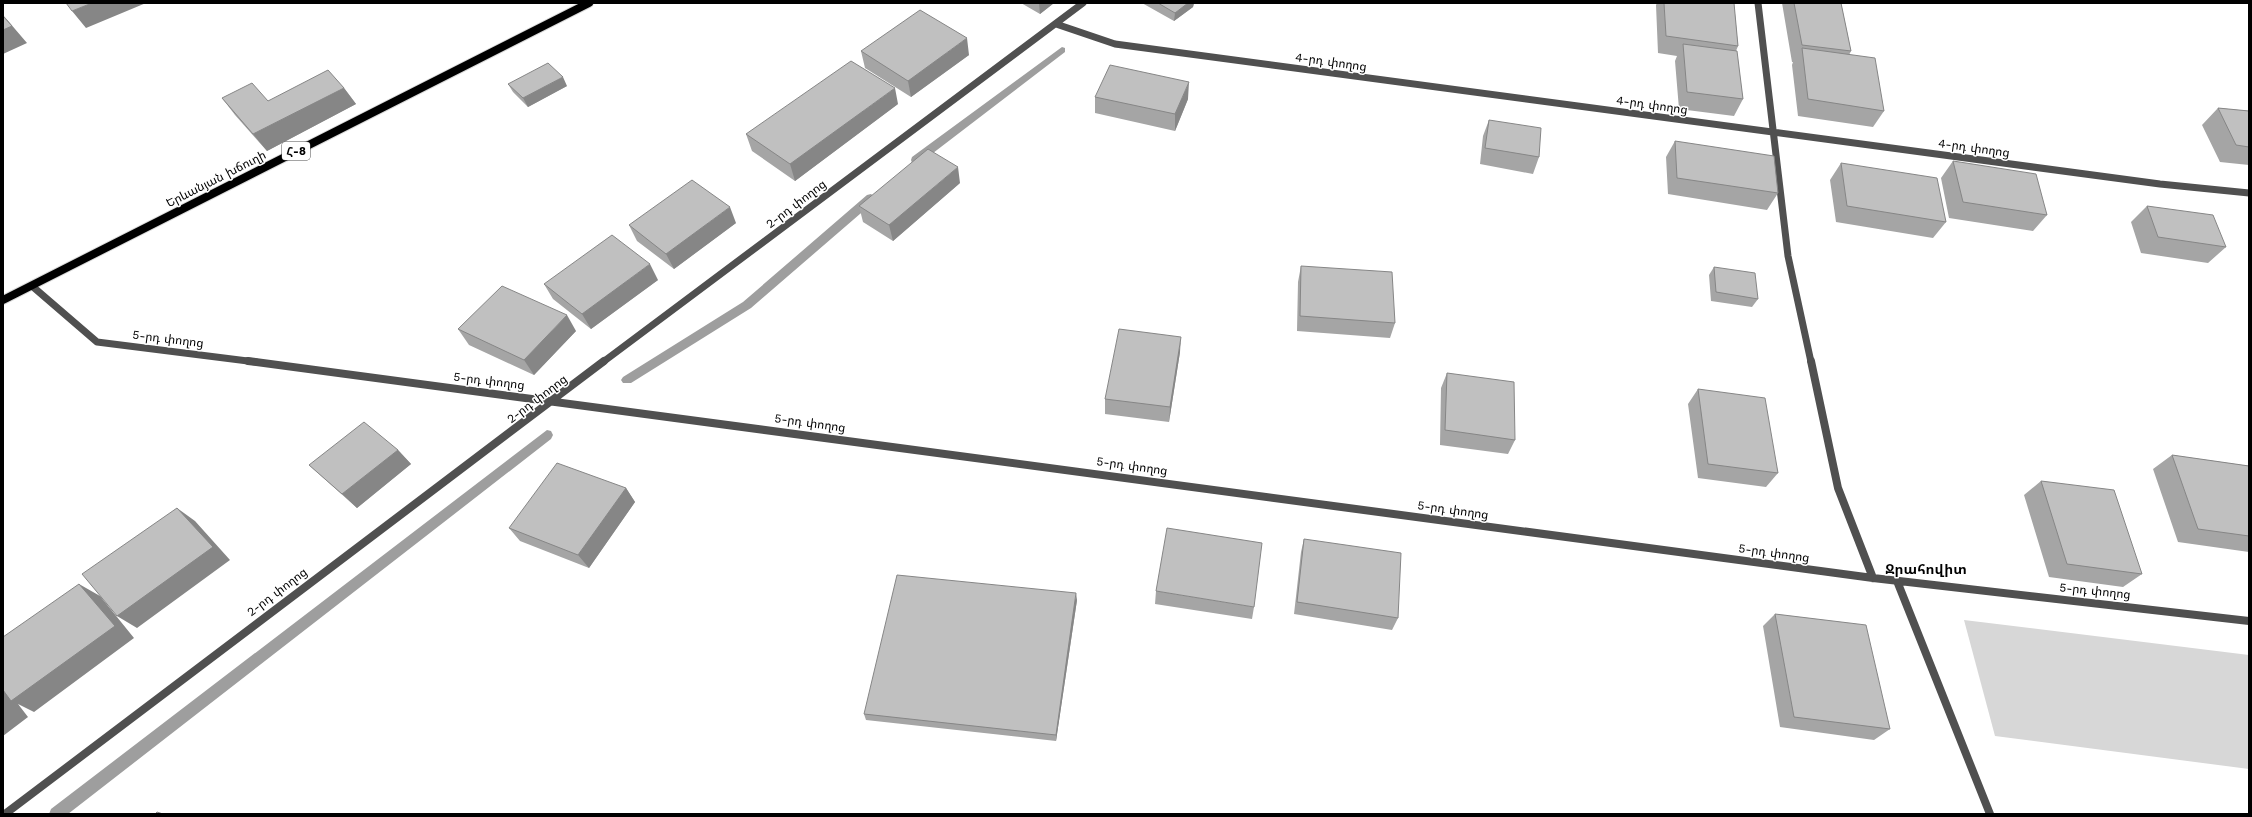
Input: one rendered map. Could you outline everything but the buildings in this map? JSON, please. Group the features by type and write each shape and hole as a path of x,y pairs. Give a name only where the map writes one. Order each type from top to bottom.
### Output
{"main road":[{"name":"Երևանյան խճուղի","path":"3,300 589,3"}],"street":[{"name":"2-րդ փողոց","path":"5,814 313,580 554,401 1083,3"},
{"path":"1758,3 1788,256 1838,488 1872,578"},
{"name":"4-րդ փողոց","path":"1056,24 1115,44 2160,184 2249,193"},
{"name":"5-րդ փողոց","path":"32,286 97,342 554,401 1872,578 2249,621"},
{"path":"1897,581 1990,814"}],"shaded area":[{"path":"1964,620 2249,655 2249,769 1995,736"}],"waterway":[{"path":"916,160 1062,50"},
{"path":"627,380 747,305 871,198"},
{"path":"56,814 547,435"}],"district":[{"name":"Ջրահովիտ","path":"1926,569"}]}
